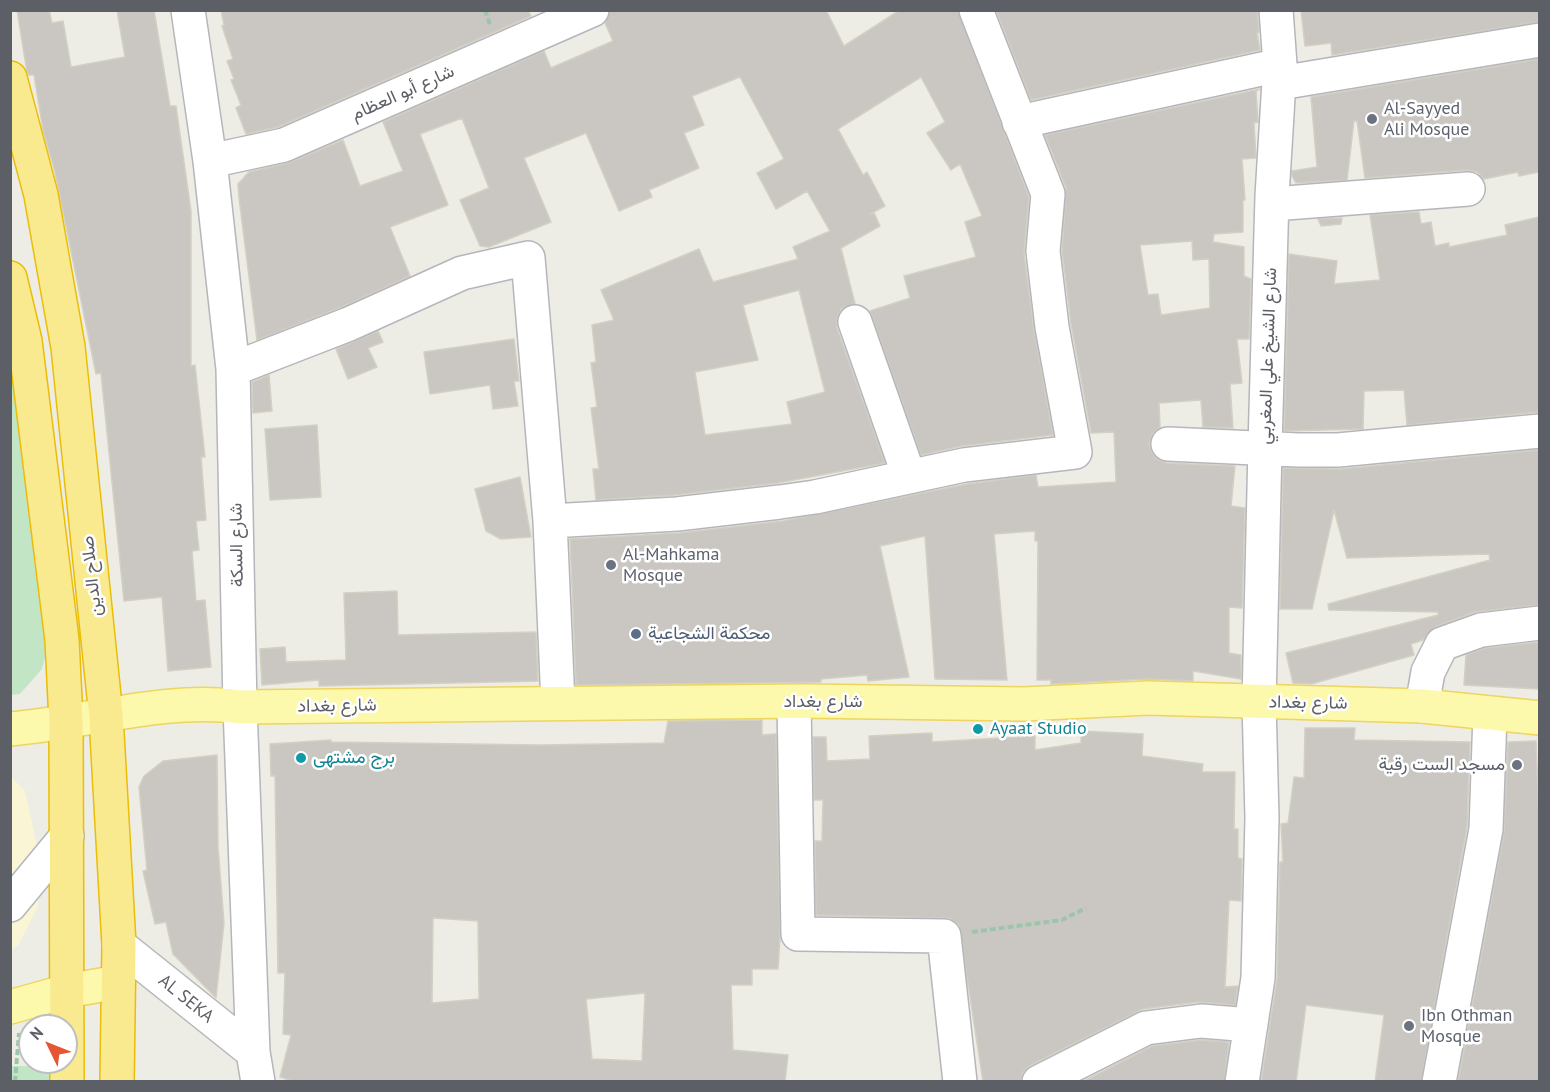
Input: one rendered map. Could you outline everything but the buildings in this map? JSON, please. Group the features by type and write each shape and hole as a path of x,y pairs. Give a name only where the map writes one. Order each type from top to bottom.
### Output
{"highway":[{"name":"صلاح الدين","path":"10,78 41,195 68,347 106,716 119,945 117,1082"},
{"name":"صلاح الدين","path":"10,278 25,341 62,640 66,721 68,1082"}],"main road":[{"name":"شارع بغداد","path":"10,729 217,704 240,707 794,702 1024,704 1148,698 1422,706 1539,718"},
{"path":"15,1005 67,991 118,982"}],"street":[{"name":"شارع السكة","path":"188,10 210,161 233,369 240,707 256,1067"},
{"name":"شارع أبو العظام","path":"210,161 284,145 592,10"},
{"path":"550,521 677,514 815,497 964,465 1075,452 1052,327 1043,251 1048,194 976,10"},
{"name":"شارع الشيخ علي المغربي","path":"1242,1082 1258,978 1262,818 1259,702 1265,447 1280,74 1276,10"},
{"path":"1018,122 1280,74 1539,40"},
{"path":"1273,204 1468,189"},
{"path":"233,369 349,324 462,273 528,258 550,521 558,703"},
{"path":"855,322 909,476"},
{"path":"1168,444 1338,450 1539,431"},
{"path":"1422,706 1428,672 1442,644 1481,630 1539,623"},
{"path":"794,702 798,933 944,936 960,1082"},
{"path":"1439,1082 1486,830 1490,714"},
{"path":"10,905 67,836"},
{"name":"AL SEKA","path":"119,945 256,1067"},
{"path":"1039,1082 1146,1028 1201,1021 1251,1024"}],"path":[{"path":"944,936 1062,920 1086,908"},
{"path":"15,1005 15,1082"}],"green space":[{"path":"10,338 49,641 42,669 20,694 11,695"},
{"path":"10,1066 18,1066 18,1074 51,1074 51,1081 11,1081"}],"sand":[{"path":"11,777 25,791 38,851 38,906 19,944 11,950"}],"place":[{"name":"Al-Sayyed Ali Mosque","path":"1372,119"},
{"name":"Al-Mahkama Mosque","path":"611,565"},
{"name":"محكمة الشجاعية","path":"636,634"},
{"name":"Ayaat Studio","path":"978,729"},
{"name":"برج مشتهى","path":"301,758"},
{"name":"مسجد الست رقية","path":"1517,765"},
{"name":"Ibn Othman Mosque","path":"1409,1026"}]}
